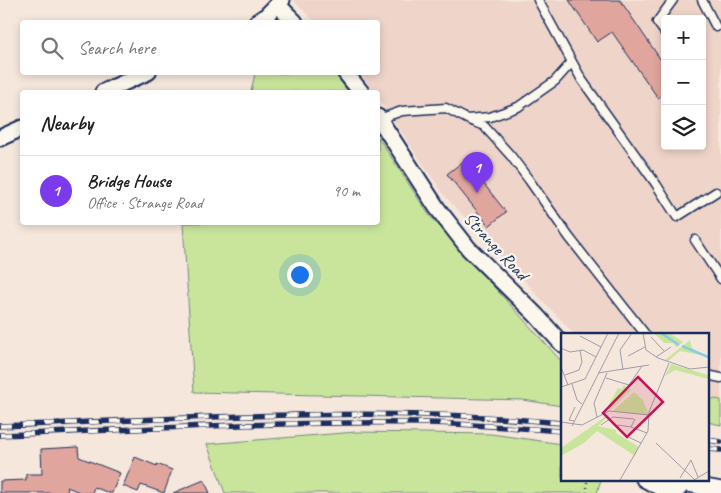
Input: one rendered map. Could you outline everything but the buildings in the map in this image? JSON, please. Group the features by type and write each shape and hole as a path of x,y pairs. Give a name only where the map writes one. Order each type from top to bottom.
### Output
{"street":[{"path":"259,20 280,2 294,20"},
{"path":"108,90 141,75"},
{"path":"347,75 359,90"},
{"name":"Strange Road","path":"380,121 437,208 469,249 536,315 561,343"},
{"path":"0,138 20,129"},
{"path":"646,480 672,492 679,489 678,481 721,490"}],"lane":[{"path":"538,0 582,80 656,184 677,217 716,192"},
{"path":"662,15 673,0"},
{"path":"702,0 716,27"},
{"path":"661,16 657,22 661,28"},
{"path":"467,119 490,117 518,107 555,81 572,62"},
{"path":"380,117 402,111 446,108 484,126 511,156 569,237 644,333"},
{"path":"695,240 721,279"},
{"path":"708,375 721,378"}],"path":[{"path":"586,493 587,480"}],"shaded area":[{"path":"293,0 721,0 721,400 708,398 708,333 573,333 444,195 380,101 380,90 373,90 361,75 380,75 380,20 313,20"}],"green space":[{"path":"255,75 336,75 347,90 251,90"},
{"path":"380,140 429,215 561,361 561,406 523,400 194,392 183,225 380,225"},
{"path":"708,398 721,400 721,425 708,422"},
{"path":"356,432 491,434 561,444 561,480 601,480 597,493 225,493 207,444"}],"railway":[{"path":"0,426 213,417 373,414 461,416 561,423"},
{"path":"0,435 320,423 461,424 561,431"},
{"path":"708,440 721,442"},
{"path":"708,449 721,450"}],"place":[{"name":"Bridge House","path":"477,193"}]}
